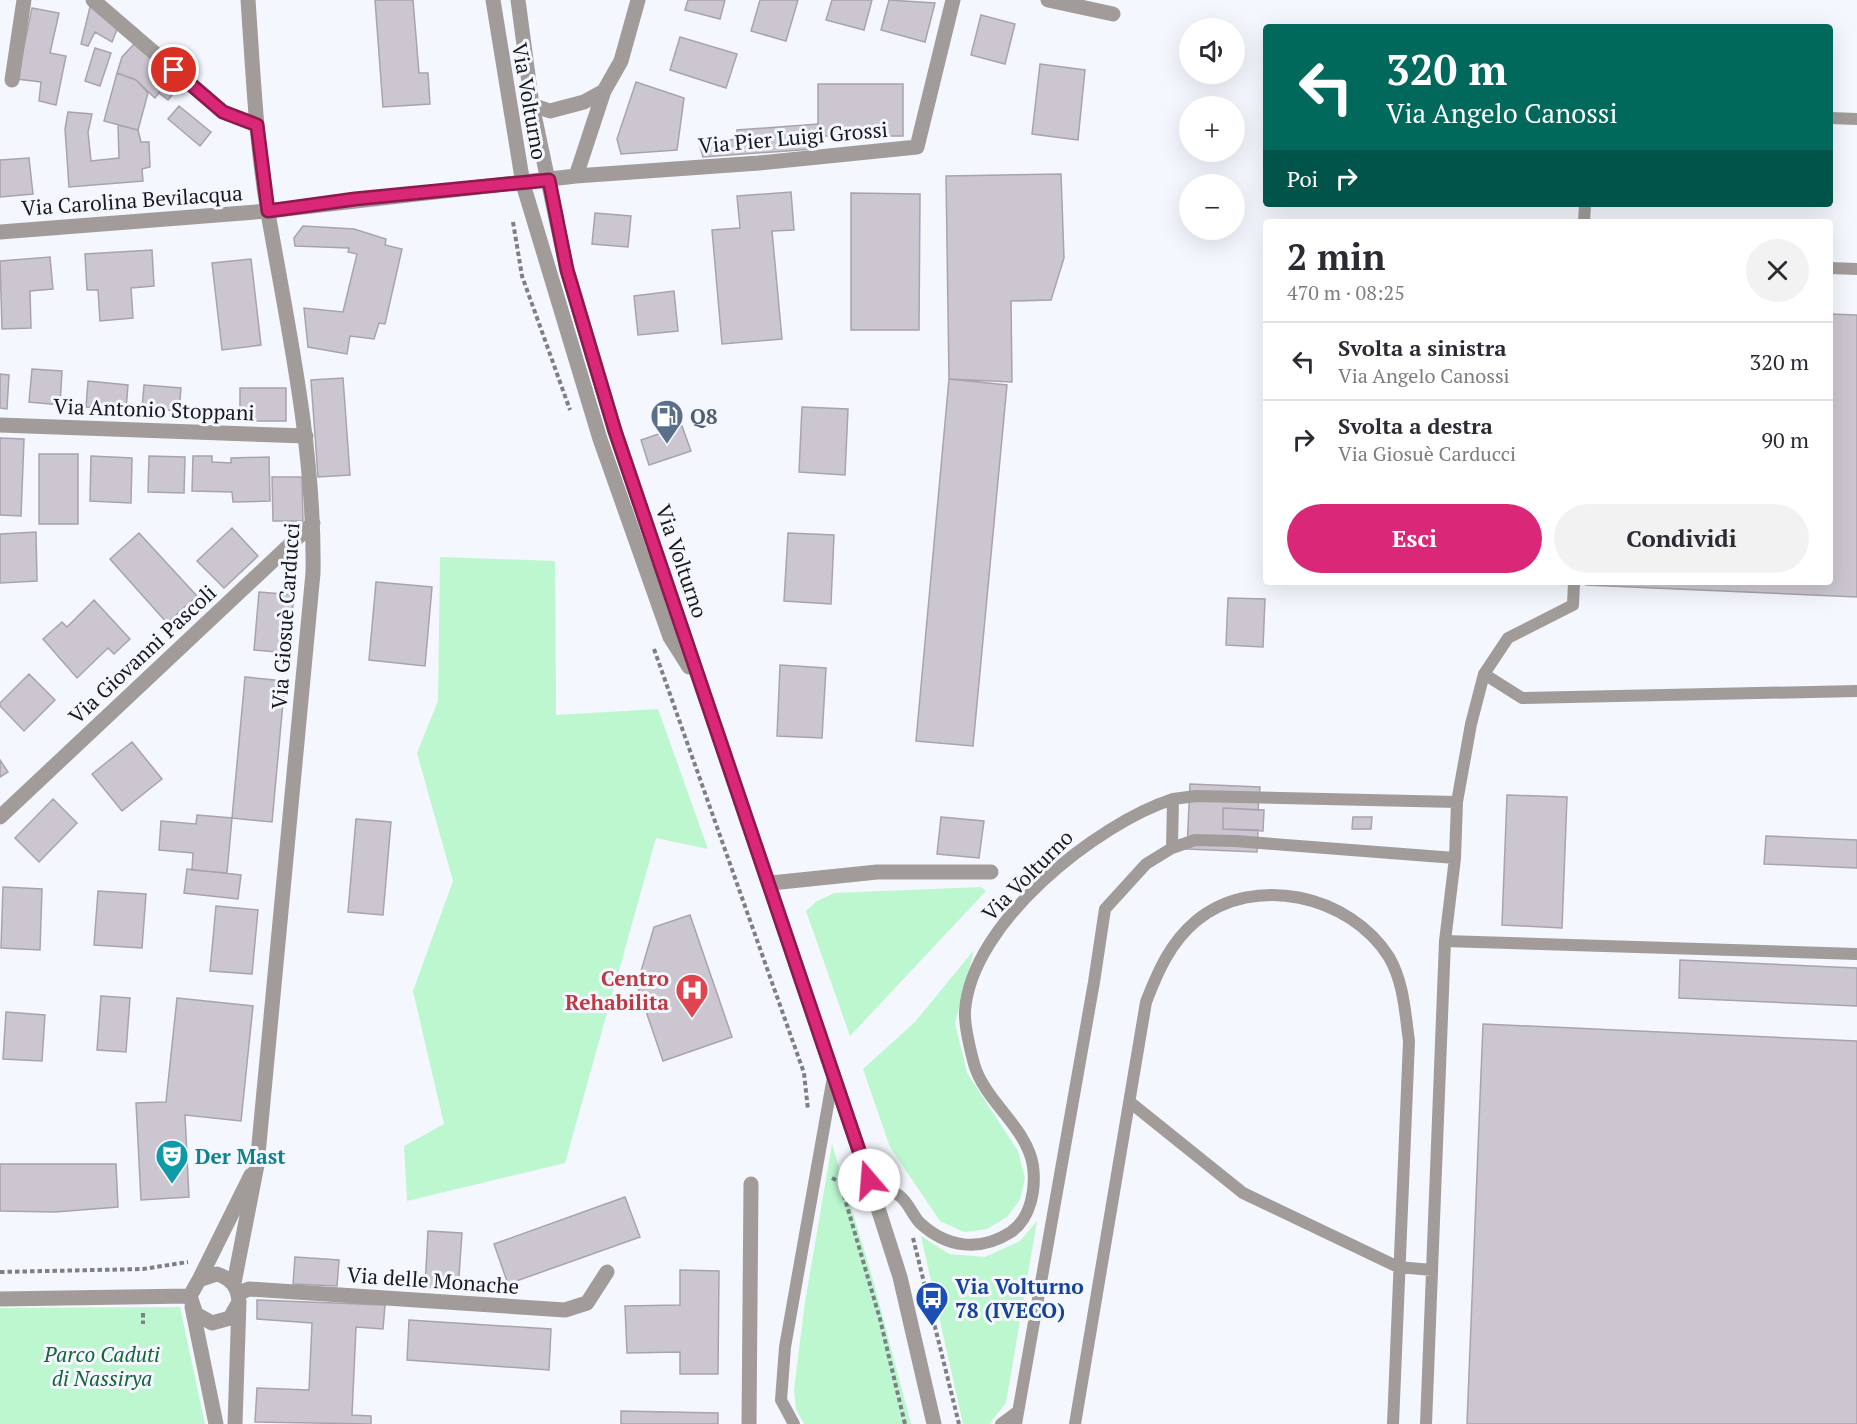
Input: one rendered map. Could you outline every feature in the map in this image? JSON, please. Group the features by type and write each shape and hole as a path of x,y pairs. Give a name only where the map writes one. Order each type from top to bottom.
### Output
{"street":[{"path":"12,80 24,0"},
{"path":"93,0 223,112 257,125"},
{"name":"Via Giosuè Carducci","path":"235,1424 237,1293 257,1165 313,573 314,523 306,436 287,309 268,211 257,125 248,0"},
{"name":"Via Volturno","path":"493,0 523,184 600,439 670,637 699,682"},
{"name":"Via Volturno","path":"518,0 532,105 567,270 609,410 684,629 699,682 771,884 900,1276 934,1424"},
{"path":"576,176 604,91 621,61 638,0"},
{"name":"Via Pier Luigi Grossi","path":"523,184 576,176 759,163 917,147 953,0"},
{"path":"1048,0 1113,14"},
{"path":"532,105 550,111 584,102 604,91"},
{"name":"Via Carolina Bevilacqua","path":"0,231 268,211 355,199 523,184"},
{"name":"Via Antonio Stoppani","path":"0,425 306,436"},
{"name":"Via Giovanni Pascoli","path":"0,817 314,523"},
{"name":"Via Volturno","path":"771,884 877,872 991,872"},
{"name":"Via Giosuè Carducci","path":"191,1302 199,1280 257,1165"},
{"path":"749,1424 751,1184"},
{"name":"Via delle Monache","path":"237,1293 249,1289 565,1310 587,1303 607,1272"},
{"path":"191,1302 204,1321 222,1322 235,1312 237,1293 217,1274 199,1280"},
{"path":"0,1299 191,1302"},
{"path":"191,1302 216,1424"}],"lane":[{"path":"1833,118 1857,119"},
{"path":"1833,268 1857,269"},
{"path":"1426,1424 1445,941 1455,858 1457,802 1471,724 1484,674 1508,638 1573,605 1574,585"},
{"path":"1484,674 1522,698 1857,691"},
{"name":"Via Volturno","path":"869,1180 902,1198 920,1222 943,1239 960,1246 980,1245 1000,1239 1015,1229 1029,1209 1033,1164 1023,1141 996,1104 975,1067 965,1011 975,973 990,942 1020,905 1093,838 1148,807 1196,796 1457,802"},
{"path":"1172,848 1173,800"},
{"path":"1001,1424 1017,1418 1105,909 1146,864 1172,848 1195,840 1455,858"},
{"path":"1075,1424 1131,1103 1146,1002 1172,945 1197,920 1229,902 1264,895 1300,897 1332,907 1365,930 1389,958 1403,992 1409,1041 1393,1424"},
{"path":"1445,941 1857,954"},
{"path":"794,1424 781,1400 785,1347 834,1072"},
{"path":"1131,1103 1243,1193 1398,1267 1432,1270"}],"path":[{"path":"513,220 522,276 574,422"},
{"path":"653,646 804,1073 808,1112"},
{"path":"818,1171 840,1182 880,1319 905,1424"},
{"path":"920,1222 911,1230 959,1424"},
{"path":"0,1272 143,1269 191,1261"}],"green space":[{"path":"440,557 555,561 556,715 658,709 708,849 656,838 565,1163 407,1201 404,1146 444,1124 413,991 453,881 417,753 438,701"},
{"path":"981,887 986,891 850,1036 806,911 817,901 835,893"},
{"path":"974,950 955,1023 967,1073 1018,1151 1025,1178 1020,1200 1007,1217 987,1229 964,1232 940,1221 890,1147 863,1069 915,1022"},
{"path":"832,1144 872,1276 911,1424 804,1424 796,1409 794,1390 805,1302"},
{"path":"1037,1221 1006,1403 989,1424 963,1424 921,1236 949,1254 985,1257 1020,1241"},
{"name":"Parco Caduti di Nassirya","path":"180,1307 205,1424 0,1424 0,1308"}],"building":[{"path":"375,0 413,0 419,73 428,73 430,104 383,107"},
{"path":"688,0 725,0 720,19 685,10"},
{"path":"760,0 798,0 786,41 751,31"},
{"path":"832,0 872,0 864,30 826,20"},
{"path":"889,0 935,3 925,42 881,30"},
{"path":"91,3 118,27 112,42 95,32 88,46 81,44"},
{"path":"32,8 59,13 50,53 66,56 56,105 39,101 41,82 17,79"},
{"path":"981,15 1015,24 1005,64 971,55"},
{"path":"680,37 737,54 726,88 670,70"},
{"path":"136,42 173,73 155,98 136,80 117,73 122,57"},
{"path":"95,48 111,53 100,86 85,81"},
{"path":"1040,64 1085,70 1078,140 1032,134"},
{"path":"117,73 136,80 148,93 138,130 104,121"},
{"path":"169,78 179,86 168,100 159,93"},
{"path":"636,82 684,98 677,150 621,154 617,139"},
{"path":"818,84 903,84 903,136 818,136"},
{"path":"179,106 211,132 200,146 168,119"},
{"path":"68,112 92,114 88,132 91,161 119,158 118,125 138,130 141,142 149,142 150,167 142,169 143,181 69,187 65,129"},
{"path":"818,124 814,149 703,157 699,143 738,139 737,130"},
{"path":"29,158 33,194 0,197 0,160"},
{"path":"1061,174 1064,258 1051,300 1011,301 1012,382 949,379 946,176"},
{"path":"791,192 794,230 772,231 782,339 722,344 712,230 740,228 737,196"},
{"path":"851,193 920,194 919,330 851,330"},
{"path":"595,213 631,216 628,247 592,244"},
{"path":"303,226 354,229 386,239 385,245 402,249 385,324 379,323 374,339 350,336 347,354 308,347 304,308 343,312 357,254 348,252 349,248 295,246 294,238"},
{"path":"152,250 154,286 131,288 133,318 100,321 98,290 87,290 85,254"},
{"path":"50,257 53,289 30,291 31,328 2,329 0,261"},
{"path":"251,259 261,345 222,350 212,263"},
{"path":"674,291 678,331 638,335 634,296"},
{"path":"1833,314 1857,315 1857,597 1586,585 1833,585"},
{"path":"32,369 62,371 60,405 29,402"},
{"path":"0,374 9,375 7,409 0,408"},
{"path":"343,378 350,475 318,477 311,380"},
{"path":"949,379 1007,385 973,746 916,741"},
{"path":"88,381 128,385 126,410 86,407"},
{"path":"144,385 181,388 179,411 142,408"},
{"path":"240,388 286,388 286,421 240,421"},
{"path":"802,407 848,409 845,475 799,472"},
{"path":"682,426 691,451 649,465 641,440"},
{"path":"0,438 24,439 21,516 0,515"},
{"path":"39,454 78,454 78,524 39,524"},
{"path":"91,456 132,458 131,503 90,501"},
{"path":"149,456 185,457 184,493 148,492"},
{"path":"193,456 212,456 212,462 231,463 231,458 269,457 270,501 233,502 232,492 192,491"},
{"path":"272,477 302,477 303,521 273,521"},
{"path":"232,528 258,556 224,588 197,561"},
{"path":"36,532 37,581 0,583 0,534"},
{"path":"139,533 197,596 167,623 110,559"},
{"path":"788,533 834,535 831,604 784,601"},
{"path":"376,582 432,587 425,666 369,660"},
{"path":"259,592 294,595 288,653 254,650"},
{"path":"1228,598 1265,599 1263,647 1226,645"},
{"path":"94,600 130,639 114,654 108,648 77,678 43,639 62,622 67,627"},
{"path":"780,665 826,668 822,738 777,736"},
{"path":"29,674 55,700 24,731 0,706 0,703"},
{"path":"245,677 285,681 272,822 232,818"},
{"path":"132,742 162,779 122,811 92,774"},
{"path":"0,760 8,772 0,777"},
{"path":"1190,784 1260,787 1258,810 1223,808 1223,829 1258,830 1257,852 1187,849"},
{"path":"1507,795 1567,797 1562,928 1502,925"},
{"path":"53,799 77,823 39,862 15,838"},
{"path":"1223,808 1264,810 1263,831 1223,829"},
{"path":"197,815 232,818 227,873 192,870 193,853 159,850 161,821 196,824"},
{"path":"941,817 984,821 979,858 937,854"},
{"path":"1353,817 1372,817 1371,829 1352,829"},
{"path":"356,819 391,822 383,915 348,912"},
{"path":"1766,836 1857,840 1857,868 1764,864"},
{"path":"187,869 241,875 238,899 184,893"},
{"path":"3,887 42,889 40,950 1,948"},
{"path":"98,891 146,894 142,948 94,945"},
{"path":"216,906 258,910 252,974 210,971"},
{"path":"690,915 732,1037 663,1061 637,985 654,927"},
{"path":"1680,960 1857,968 1857,1006 1679,998"},
{"path":"101,996 130,998 126,1052 97,1050"},
{"path":"177,998 253,1006 241,1121 185,1115 189,1197 141,1200 136,1103 166,1102"},
{"path":"6,1012 45,1015 42,1061 3,1059"},
{"path":"1483,1024 1857,1041 1857,1424 1467,1424"},
{"path":"0,1164 116,1164 118,1207 55,1212 0,1211"},
{"path":"625,1197 640,1237 508,1284 494,1244"},
{"path":"428,1231 462,1233 458,1290 425,1287"},
{"path":"295,1257 339,1260 337,1286 293,1284"},
{"path":"680,1270 719,1271 718,1374 680,1374 680,1352 627,1353 625,1306 680,1305"},
{"path":"257,1300 385,1305 383,1329 356,1327 352,1415 371,1416 371,1424 255,1422 257,1388 309,1390 312,1323 257,1319"},
{"path":"409,1320 551,1329 549,1370 407,1360"},
{"path":"621,1411 718,1413 718,1424 621,1424"}],"place":[{"name":"Q8","path":"667,445"},
{"name":"Centro Rehabilita","path":"692,1019"},
{"name":"Der Mast","path":"172,1185"},
{"name":"Via Volturno 78 (IVECO)","path":"932,1327"}],"route":[{"path":"174,70 223,112 257,125 268,211 355,199 507,186 549,180 567,270 615,431 684,629 699,682 771,884 869,1180"}]}
